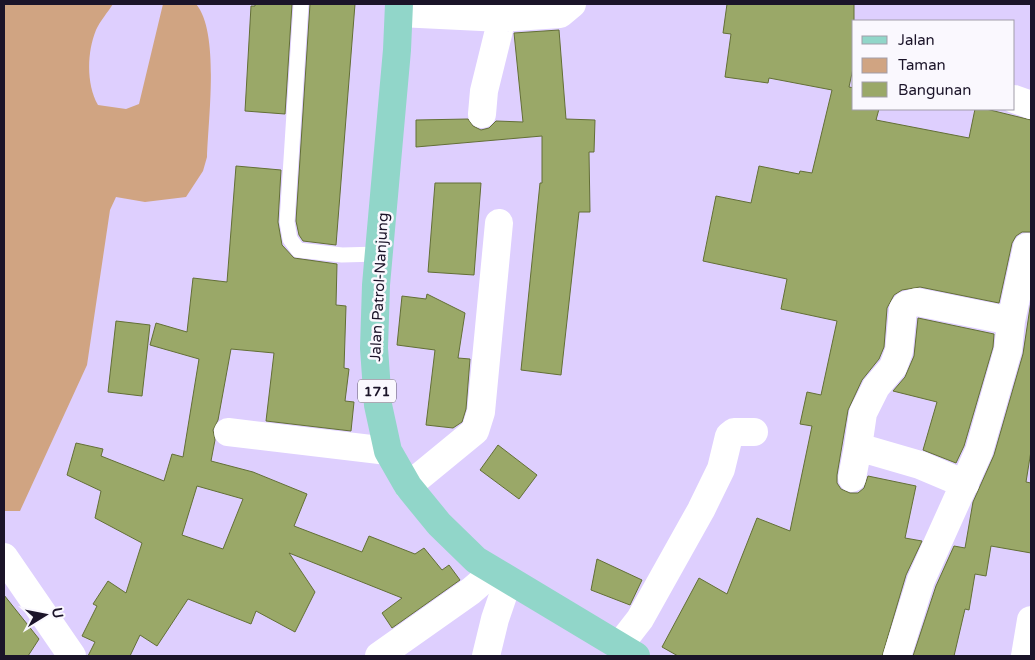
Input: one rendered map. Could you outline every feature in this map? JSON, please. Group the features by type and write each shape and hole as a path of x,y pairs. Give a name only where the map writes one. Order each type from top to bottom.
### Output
{"main road":[{"name":"Jalan Patrol-Nanjung","path":"399,8 379,254 374,348 378,405 388,451 408,486 439,524 476,560 501,577 628,651"}],"street":[{"path":"399,8 502,18 560,14 572,4"},
{"path":"482,114 484,91 502,18"},
{"path":"1015,99 1031,105"},
{"path":"408,486 475,431 481,412 499,223"},
{"path":"897,656 921,580 965,484 989,419 1008,350 1011,321 1027,247"},
{"path":"852,478 863,413 876,387 893,367 900,351 903,309 906,305 917,302 1011,321"},
{"path":"228,432 388,451"},
{"path":"628,651 648,604 701,510 721,469 729,436 734,432 754,432"},
{"path":"858,447 920,465 965,484"},
{"path":"4,558 72,656"},
{"path":"378,656 471,591 501,577"},
{"path":"486,656 495,619 501,577"},
{"path":"1025,656 1031,620"}],"lane":[{"path":"301,4 287,222 290,239 298,250 342,255 379,254"}],"green space":[{"path":"4,4 113,4 98,27 91,48 89,68 91,88 98,105 126,109 139,104 163,4 196,4 203,17 208,35 211,77 207,157 203,171 186,197 145,202 116,197 110,210 87,365 20,511 4,511"}],"building":[{"path":"255,4 292,4 285,114 245,111 251,6 255,6"},
{"path":"310,4 355,4 336,245 303,241 299,235 296,221"},
{"path":"727,4 854,4 854,20 852,20 852,73 849,87 852,88 852,110 879,110 876,120 969,138 975,110 990,110 1031,120 1031,232 1022,232 1016,236 1012,243 999,303 920,287 902,290 894,295 887,308 884,347 879,359 862,380 848,410 837,475 837,483 841,489 850,493 858,493 864,488 868,476 916,486 905,538 922,541 906,575 882,656 678,656 662,647 699,578 727,594 757,518 790,531 812,426 800,424 807,392 821,395 837,321 781,309 787,279 703,261 716,196 751,203 759,166 799,174 800,171 812,173 832,90 769,78 768,83 725,77 731,34 723,33"},
{"path":"559,30 566,119 595,120 594,152 589,152 590,212 579,212 561,375 521,370 540,183 542,183 542,136 416,147 416,120 468,119 473,126 481,130 489,128 496,121 523,122 514,33"},
{"path":"236,166 281,170 278,222 282,245 294,258 337,264 336,305 346,306 344,368 349,369 345,401 354,402 351,431 266,421 274,353 231,349 218,420 213,430 215,440 211,461 253,472 307,494 294,526 362,552 369,536 415,554 424,548 442,570 449,565 460,580 392,628 382,613 402,598 289,553 315,592 295,632 256,611 251,624 188,599 157,646 140,635 130,656 88,656 95,642 82,636 97,606 93,604 108,581 126,593 142,543 95,518 101,491 67,475 76,443 103,449 101,456 164,481 172,454 183,457 199,359 150,345 156,323 187,332 193,278 227,282","holes":["197,486 243,499 223,549 182,535"]},
{"path":"435,183 481,183 474,275 428,272"},
{"path":"427,294 465,313 458,358 470,359 466,409 462,422 453,428 426,425 435,350 397,345 402,296 426,299"},
{"path":"1031,301 1031,451 1026,482 1031,483 1031,553 991,546 986,576 975,574 969,610 965,609 954,656 913,656 936,586 954,546 965,548 973,502 994,455 1023,354"},
{"path":"918,318 994,334 993,347 964,446 956,463 923,450 937,402 893,391 905,377 914,356"},
{"path":"116,321 150,325 142,396 108,392"},
{"path":"498,445 537,475 519,499 480,470"},
{"path":"597,559 642,580 630,605 591,590"},
{"path":"4,595 39,639 28,656 4,656"}]}
